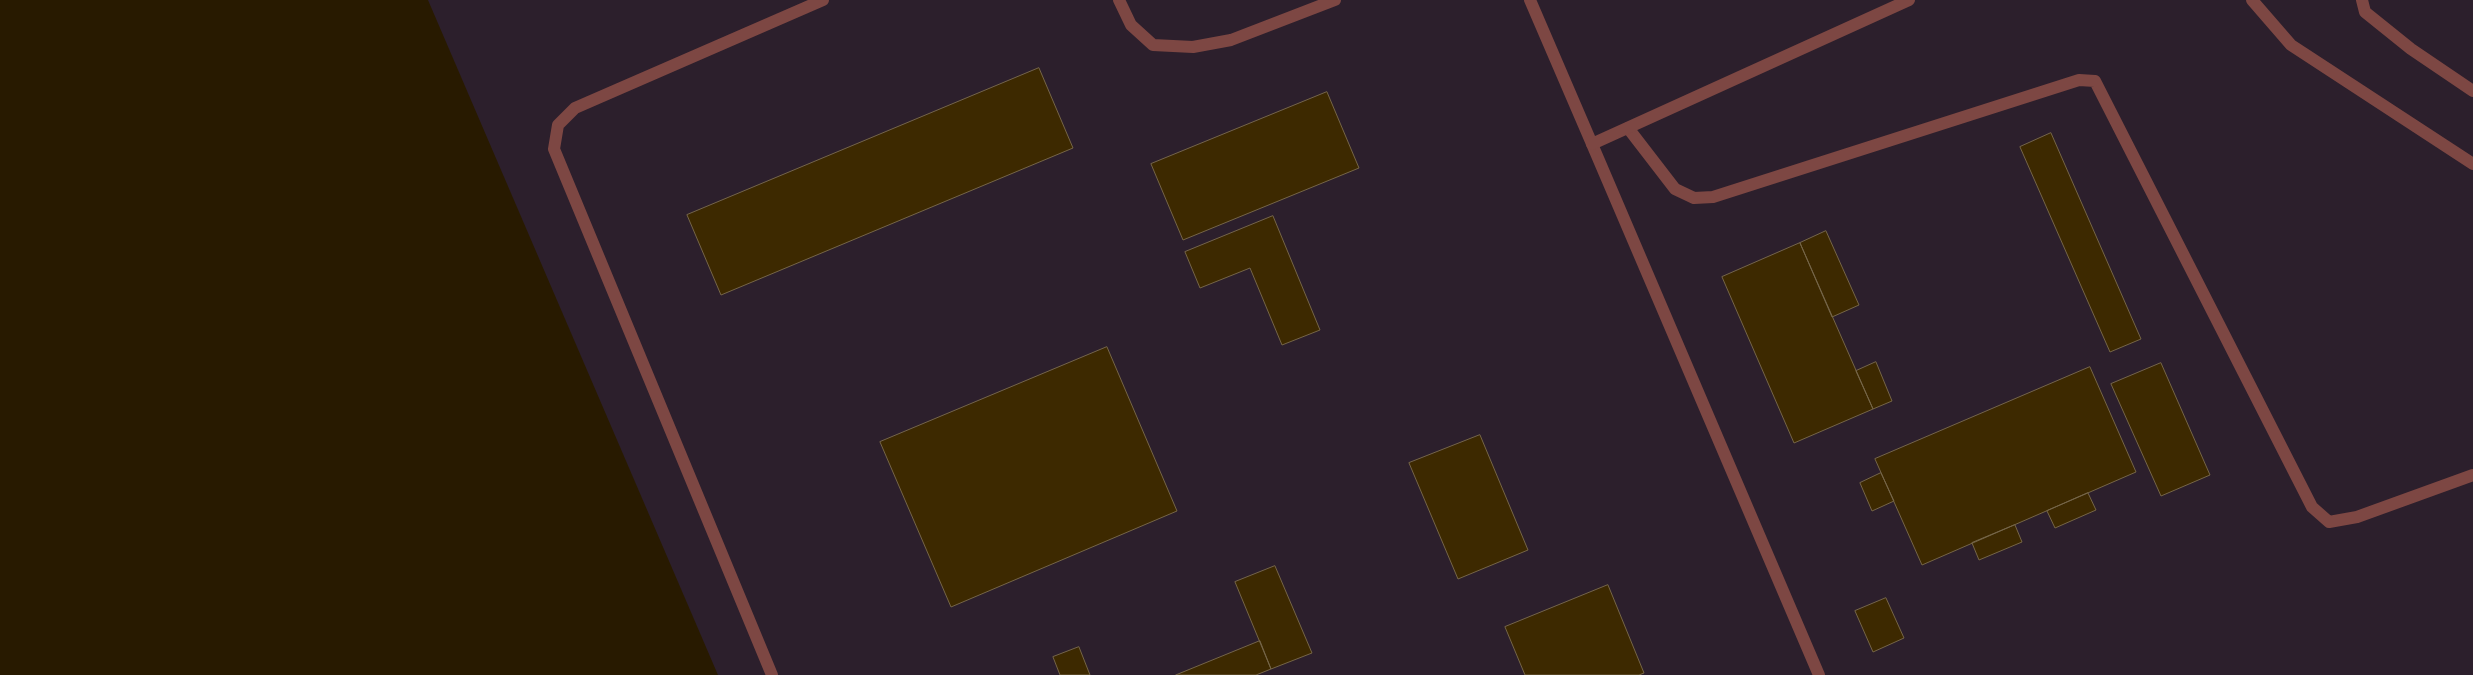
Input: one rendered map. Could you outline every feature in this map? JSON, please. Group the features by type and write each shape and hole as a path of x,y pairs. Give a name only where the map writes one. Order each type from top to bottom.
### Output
{"street":[{"path":"772,675 554,149 558,125 575,108 823,0"},
{"path":"1119,0 1131,25 1153,45 1193,47 1231,40 1335,0"},
{"path":"1530,0 1818,675"},
{"path":"1592,144 1910,0"},
{"path":"2252,0 2291,45 2473,164"},
{"path":"2362,0 2365,12 2411,48 2473,91"},
{"path":"1628,128 1675,189 1694,198 1713,197 2079,80 2095,80 2312,508 2329,522 2357,517 2473,475"}],"shaded area":[{"path":"428,0 2473,0 2473,675 718,675"}],"building":[{"path":"1039,68 1073,148 721,295 687,215"},
{"path":"1327,92 1359,168 1183,240 1151,164"},
{"path":"2051,133 2141,339 2110,352 2020,147"},
{"path":"1273,216 1320,330 1282,345 1250,268 1200,288 1185,252"},
{"path":"1826,231 1859,305 1832,317 1800,243"},
{"path":"1800,243 1873,409 1794,443 1722,277"},
{"path":"1107,347 1177,511 951,607 880,442"},
{"path":"1876,362 1892,401 1873,409 1856,371"},
{"path":"2161,363 2210,475 2161,496 2111,384"},
{"path":"2090,367 2136,472 1922,565 1875,459"},
{"path":"1480,435 1528,550 1458,579 1409,463"},
{"path":"1881,473 1894,501 1872,511 1860,483"},
{"path":"2088,493 2096,510 2055,528 2047,511"},
{"path":"2015,525 2022,542 1979,560 1972,543"},
{"path":"1275,566 1312,653 1271,669 1235,582"},
{"path":"1608,585 1644,673 1639,675 1525,675 1505,627"},
{"path":"1886,598 1904,638 1873,652 1855,611"},
{"path":"1260,641 1271,669 1256,675 1176,675"},
{"path":"1079,647 1090,675 1060,675 1053,657"}]}
